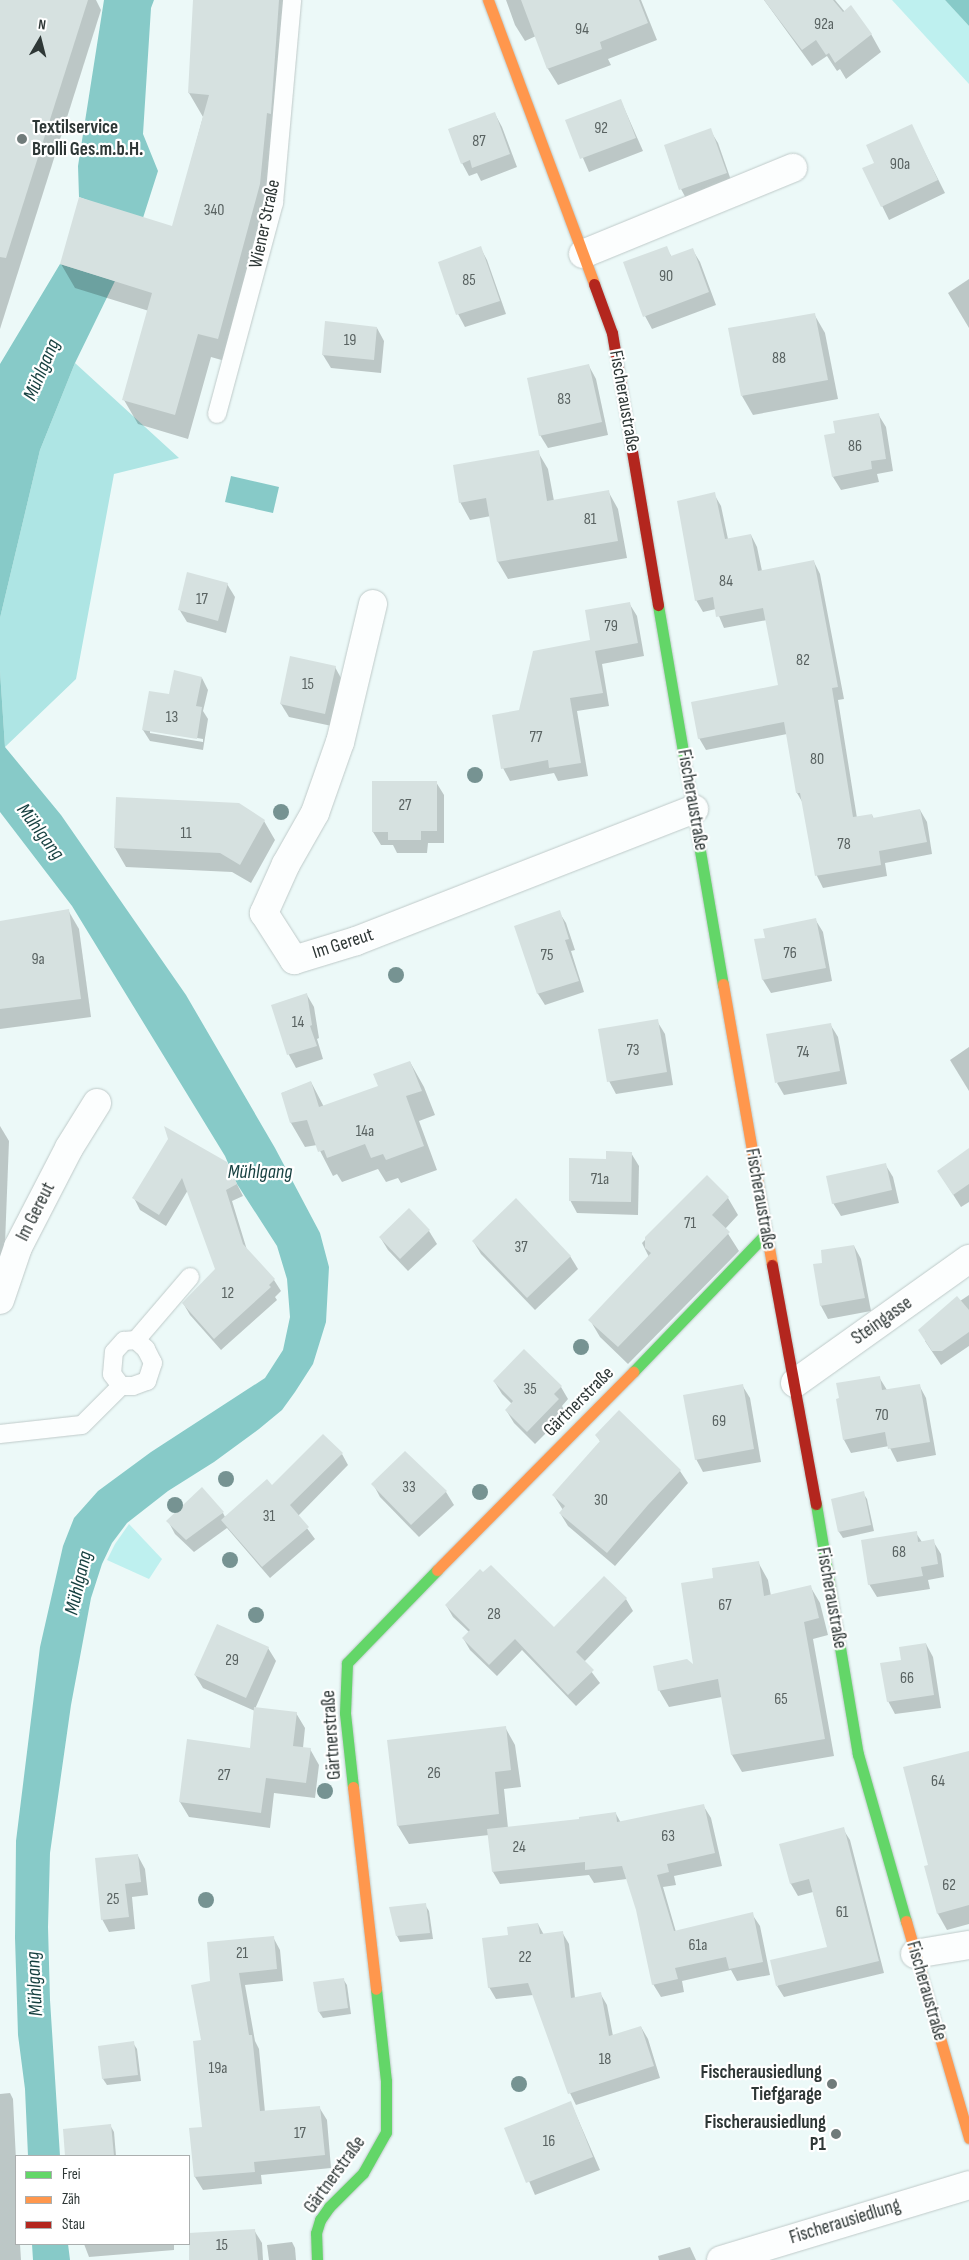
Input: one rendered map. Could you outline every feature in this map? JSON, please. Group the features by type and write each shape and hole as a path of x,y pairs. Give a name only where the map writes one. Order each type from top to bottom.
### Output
{"street":[{"name":"Fischeraustraße","path":"488,0 612,333 766,1234 795,1383 858,1754 969,2138"},
{"path":"583,254 793,168"},
{"name":"Im Gereut","path":"373,604 340,742 315,813 286,864 264,913 294,960 356,941 694,809"},
{"name":"Im Gereut","path":"0,1300 18,1247 69,1148 97,1103"},
{"name":"Gärtnerstraße","path":"317,2260 316,2233 320,2220 329,2206 363,2173 386,2132 386,2081 345,1713 347,1663 502,1503 673,1332 766,1234"},
{"name":"Steingasse","path":"795,1383 969,1260"},
{"path":"915,1954 969,1945"},
{"name":"Fischerausiedlung","path":"721,2260 969,2185"}],"lane":[{"name":"Wiener Straße","path":"217,414 274,203 292,0"},
{"path":"121,1386 112,1374 114,1352 124,1341 136,1340 190,1277"},
{"path":"0,1434 82,1425 121,1386 133,1386 147,1381 153,1363 146,1349 136,1340"}],"shaded area":[{"path":"892,0 945,0 969,26 969,84"},
{"path":"75,363 179,458 114,474 76,679 5,747 0,671 0,618 40,450"},
{"path":"129,1524 162,1559 149,1579 107,1560 115,1544"}],"water":[{"path":"104,0 154,0 151,8 143,134 158,171 142,221 79,197 78,166"},
{"path":"945,0 969,0 969,26"},
{"name":"Mühlgang","path":"60,264 115,281 75,363 40,450 0,618 0,364"},
{"path":"231,476 279,487 273,513 225,502"},
{"name":"Mühlgang","path":"0,671 5,747 61,815 186,995 275,1148 320,1233 329,1267 326,1322 313,1364 295,1392 282,1410 259,1429 214,1462 168,1491 127,1523 112,1543 102,1564 91,1598 71,1705 50,1853 48,1927 50,2000 60,2155 28,2155 25,2089 18,2035 15,1938 16,1841 40,1647 63,1546 74,1518 98,1491 151,1452 265,1378 283,1350 290,1317 287,1279 277,1246 237,1184 225,1156 72,906 0,812"},
{"path":"32,2245 68,2245 70,2260 33,2260"}],"building":[{"name":"Textilservice Brolli Ges.m.b.H.","path":"0,0 88,0 6,258 0,257"},
{"path":"193,0 279,0 271,114 267,113 260,184 218,339 198,334 175,415 122,400 152,293 60,264 79,197 172,226 209,95 188,93"},
{"path":"521,0 639,0 648,23 600,42 602,49 547,69"},
{"path":"764,0 833,0 843,12 851,5 872,34 835,63 829,53 826,55 816,40 802,50"},
{"path":"621,99 636,138 580,159 565,120"},
{"path":"495,112 510,154 472,168 470,160 461,164 448,129"},
{"path":"912,124 938,180 881,207 862,168 874,163 866,145"},
{"path":"711,128 727,173 679,190 664,145"},
{"path":"481,246 500,301 456,315 438,262"},
{"path":"667,246 671,256 693,248 709,292 643,317 623,262"},
{"path":"815,313 828,380 741,396 728,328"},
{"path":"325,321 377,327 374,360 322,355"},
{"path":"589,364 602,422 539,436 527,378"},
{"path":"879,413 886,459 871,461 872,469 832,477 824,435 835,433 833,421"},
{"path":"539,450 547,501 609,490 618,541 497,562 486,498 459,503 453,465"},
{"path":"715,492 725,539 751,534 758,571 814,560 838,687 832,688 853,817 872,814 873,818 920,809 927,842 879,851 881,865 815,876 800,793 796,793 784,722 698,739 691,702 778,685 763,608 716,617 713,597 695,601 677,501"},
{"path":"187,572 228,583 218,621 178,610"},
{"path":"630,602 638,643 595,651 603,693 570,698 581,763 549,768 548,760 501,769 492,715 519,710 533,651 590,640 585,610"},
{"path":"290,656 336,666 325,714 280,704"},
{"path":"174,670 202,677 196,706 202,707 197,739 142,730 149,691 169,694"},
{"path":"372,781 437,781 437,831 421,831 421,840 388,840 388,832 372,832"},
{"path":"116,797 239,803 265,820 240,865 220,853 114,848"},
{"path":"69,909 81,999 0,1009 0,921"},
{"path":"560,910 569,939 565,940 579,981 537,994 514,926"},
{"path":"816,918 826,968 762,980 754,939 765,938 763,929"},
{"path":"307,993 312,1025 310,1026 317,1046 287,1055 271,1005"},
{"path":"658,1019 667,1072 607,1082 598,1029"},
{"path":"831,1023 840,1071 775,1083 766,1034"},
{"path":"410,1061 422,1091 406,1096 424,1146 386,1160 383,1154 371,1158 365,1144 327,1158 324,1150 318,1152 307,1120 290,1123 281,1093 311,1081 319,1107 378,1086 373,1074"},
{"path":"164,1126 227,1162 237,1184 226,1190 243,1244 275,1279 269,1285 271,1287 214,1339 182,1303 215,1269 182,1178 159,1215 132,1198 168,1139"},
{"path":"969,1148 969,1184 953,1195 937,1171"},
{"path":"606,1151 632,1152 631,1202 569,1201 569,1158 606,1159"},
{"path":"886,1163 892,1190 832,1204 826,1176"},
{"path":"707,1175 729,1197 712,1215 730,1232 618,1347 588,1320 651,1253 645,1248 645,1237"},
{"path":"516,1198 571,1256 527,1298 472,1241"},
{"path":"409,1208 430,1230 400,1259 379,1237"},
{"path":"854,1245 865,1298 820,1306 813,1264 822,1263 821,1250"},
{"path":"957,1296 969,1310 969,1332 942,1351 932,1351 918,1330"},
{"path":"524,1349 562,1386 554,1394 559,1399 527,1432 505,1410 513,1401 493,1381"},
{"path":"880,1376 882,1390 920,1384 930,1442 888,1449 885,1432 843,1440 836,1399 839,1398 836,1383"},
{"path":"743,1384 754,1449 695,1460 683,1395"},
{"path":"619,1410 681,1470 607,1553 559,1513 565,1506 552,1495 600,1441 595,1435"},
{"path":"323,1434 343,1453 290,1505 309,1527 262,1567 221,1520 267,1479 272,1485"},
{"path":"405,1451 447,1491 411,1525 371,1484"},
{"path":"202,1487 224,1512 186,1540 166,1521"},
{"path":"864,1491 871,1525 838,1532 831,1499"},
{"path":"917,1531 918,1542 934,1539 938,1564 921,1567 923,1576 868,1585 861,1540"},
{"path":"759,1561 764,1596 811,1585 819,1618 804,1622 825,1739 731,1755 718,1679 658,1691 653,1666 687,1659 693,1664 681,1583 713,1578 712,1568"},
{"path":"491,1565 554,1627 604,1576 627,1598 576,1652 594,1670 568,1695 515,1639 489,1665 462,1638 470,1630 445,1605 480,1569 483,1572"},
{"path":"217,1624 269,1647 246,1698 194,1675"},
{"path":"926,1643 934,1695 887,1702 880,1663 901,1660 899,1647"},
{"path":"254,1707 297,1712 293,1746 311,1748 306,1783 266,1778 261,1813 179,1802 187,1739 250,1748"},
{"path":"506,1726 511,1770 495,1772 499,1814 397,1826 387,1740"},
{"path":"969,1751 969,1905 937,1914 924,1866 928,1865 903,1767"},
{"path":"704,1804 715,1853 667,1864 669,1872 657,1875 674,1931 753,1912 763,1962 729,1969 726,1957 675,1968 678,1979 652,1985 636,1910 622,1866 585,1870 585,1862 492,1872 487,1829 579,1819 579,1817 616,1812 617,1822"},
{"path":"844,1827 879,1961 776,1986 770,1960 827,1947 809,1879 790,1884 779,1844"},
{"path":"138,1854 141,1882 125,1884 129,1917 101,1920 95,1858"},
{"path":"426,1903 430,1933 396,1936 389,1907"},
{"path":"538,1923 540,1934 563,1931 571,1998 601,1992 609,2036 641,2026 654,2066 568,2094 528,1983 488,1988 482,1938 508,1935 507,1927"},
{"path":"274,1936 277,1969 239,1973 249,2035 252,2035 260,2111 320,2106 325,2155 254,2162 255,2172 194,2177 189,2128 202,2127 193,2041 201,2040 191,1985 210,1981 207,1942"},
{"path":"344,1978 348,2008 318,2012 313,1982"},
{"path":"134,2041 138,2075 102,2079 98,2046"},
{"path":"571,2101 593,2157 526,2183 504,2128"},
{"path":"111,2124 114,2155 65,2155 63,2129"},
{"path":"255,2229 258,2260 189,2260 190,2233"}],"traffic: fast":[{"path":"658,605 723,984"},
{"path":"633,1372 766,1234"},
{"path":"816,1504 858,1754 906,1921"},
{"path":"353,1787 345,1713 347,1663 437,1570"},
{"path":"317,2260 316,2233 320,2220 329,2207 363,2173 386,2132 386,2081 376,1989"}],"traffic: slow":[{"path":"488,0 594,284"},
{"path":"723,984 772,1265"},
{"path":"437,1570 633,1372"},
{"path":"353,1787 376,1989"},
{"path":"906,1921 969,2138"}],"traffic: jam":[{"path":"594,284 612,333 658,605"},
{"path":"772,1265 816,1504"}],"place":[{"name":"Textilservice Brolli Ges.m.b.H.","path":"22,139"},
{"name":"Fischerausiedlung Tiefgarage","path":"832,2084"},
{"name":"Fischerausiedlung P1","path":"836,2134"}]}
